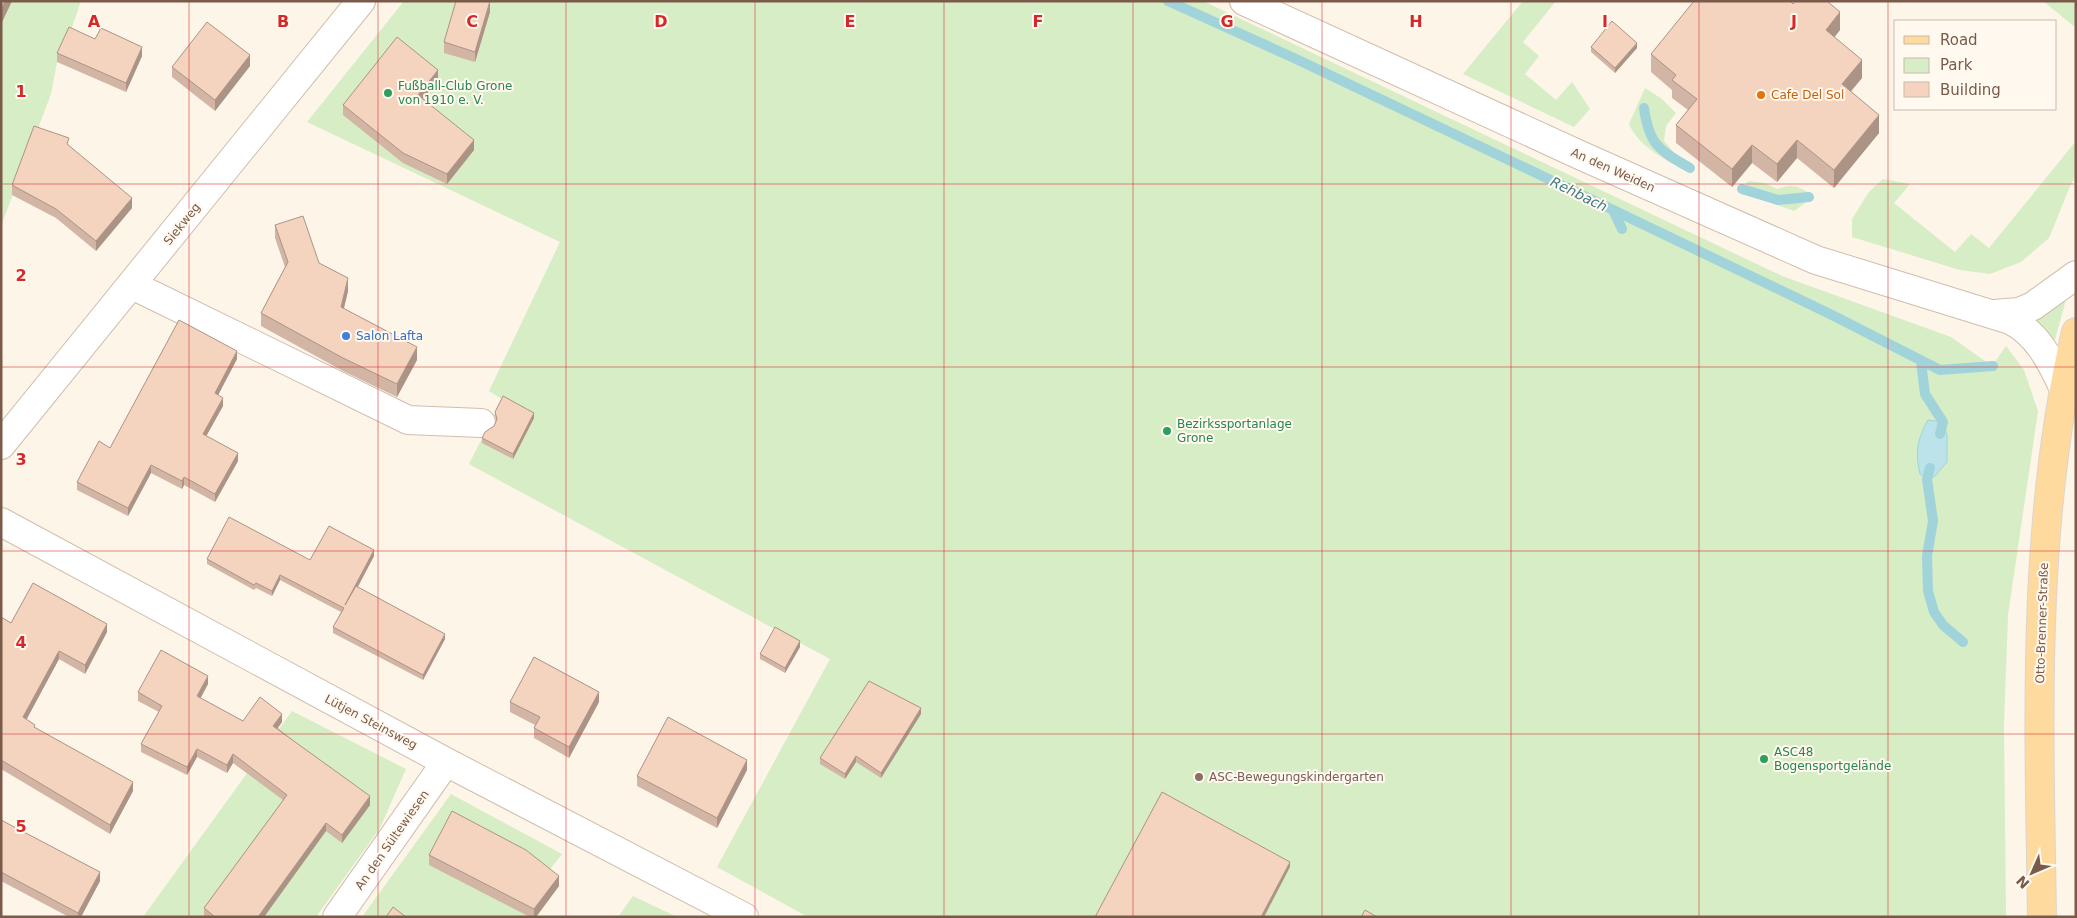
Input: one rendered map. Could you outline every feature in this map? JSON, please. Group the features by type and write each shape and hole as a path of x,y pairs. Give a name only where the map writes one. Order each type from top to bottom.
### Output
{"main road":[{"name":"Otto-Brenner-Straße","path":"2042,917 2039,713 2041,617 2048,506 2063,387 2076,332"}],"street":[{"name":"Siekweg","path":"1,445 361,1"},
{"name":"An den Weiden","path":"1244,1 1573,152 1816,260 2021,325 2033,337 2054,368 2063,387"},
{"name":"An den Weiden","path":"1990,314 2019,312 2033,306 2076,275"},
{"path":"132,285 408,420 481,423"},
{"name":"Lütjen Steinsweg","path":"1,522 446,762 744,917"},
{"name":"An den Sültewiesen","path":"337,917 446,762"}],"green space":[{"path":"12,1 81,1 69,36 57,62 51,94 1,226 1,22"},
{"name":"Bezirkssportanlage Grone","path":"404,1 1203,1 1782,276 1951,337 1992,366 2006,346 2024,370 2038,411 2008,615 2004,724 2006,917 808,917 717,867 830,659 469,464 502,399 489,391 560,242 307,122"},
{"path":"1523,1 1556,1 1523,42 1539,56 1525,74 1556,100 1572,82 1590,109 1574,127 1463,74"},
{"path":"2043,1 2076,1 2076,28"},
{"path":"1645,88 1662,99 1676,113 1666,126 1664,141 1677,156 1692,163 1688,172 1662,158 1646,146 1639,140 1629,124"},
{"path":"2076,141 2076,176 2049,238 2021,262 1990,274 1960,270 1852,237 1852,219 1869,192 1883,179 1910,184 1894,203 1955,252 1971,234 1989,248"},
{"path":"1748,181 1765,183 1777,189 1795,186 1812,195 1808,201 1794,211 1741,192"},
{"path":"2065,299 2065,303 2053,347 2027,318"},
{"path":"292,711 406,769 380,828 316,917 143,917"},
{"path":"451,794 562,854 527,899 541,909 536,917 362,917"},
{"path":"633,896 677,917 618,917"}],"water":[{"path":"1928,420 1943,422 1947,435 1947,462 1934,477 1927,479 1920,474 1917,453 1921,434"}],"building":[{"path":"1,1 5,1 2,8 1,7"},
{"path":"456,1 490,1 475,52 444,42"},
{"name":"Cafe Del Sol","path":"1694,1 1790,1 1793,4 1795,1 1827,1 1840,12 1826,30 1862,60 1842,84 1879,115 1834,170 1797,140 1777,164 1752,145 1732,169 1676,125 1697,99 1672,80 1676,75 1651,54"},
{"path":"1612,21 1637,43 1615,68 1591,47"},
{"path":"207,22 250,55 215,100 172,67"},
{"path":"69,27 95,39 101,28 142,47 126,83 57,53"},
{"path":"397,37 438,70 418,95 474,140 447,174 403,153 343,105"},
{"path":"34,126 69,138 67,144 132,198 96,241 56,209 12,185"},
{"path":"303,216 319,263 348,278 341,307 417,347 397,384 343,358 261,313 288,262 275,225"},
{"path":"179,320 237,351 215,393 223,398 203,434 238,453 215,494 184,477 182,481 151,465 128,508 77,482 99,441 110,448"},
{"path":"503,396 534,413 513,454 482,438 485,432 494,426 497,419 495,412"},
{"path":"229,517 310,560 329,526 374,550 345,605 356,586 445,634 423,675 333,627 344,608 280,575 272,591 256,583 254,585 207,559"},
{"path":"33,583 107,624 85,665 59,651 23,717 35,725 34,727 133,782 110,825 1,760 1,617 11,623"},
{"path":"775,627 800,641 785,668 760,654"},
{"path":"161,650 208,676 197,696 243,721 260,697 282,714 273,726 370,796 342,835 326,823 258,917 215,917 204,908 287,795 233,754 227,765 197,749 187,767 141,744 162,706 138,692"},
{"path":"534,657 599,692 569,747 534,728 540,717 510,702"},
{"path":"869,681 921,708 881,773 856,756 845,774 820,758"},
{"path":"668,717 747,760 717,818 637,776"},
{"path":"1162,792 1290,862 1261,917 1095,917"},
{"path":"452,811 526,850 559,876 534,909 429,855"},
{"path":"1,820 100,872 78,913 1,872"},
{"path":"393,907 406,917 386,917"},
{"path":"1365,910 1377,917 1361,917"}],"waterway":[{"name":"Rehbach","path":"1168,1 1294,58 1534,172 1830,314 1940,370 1993,366"},
{"path":"1644,108 1649,130 1657,145 1670,156 1690,168"},
{"path":"1742,189 1778,200 1809,197"},
{"path":"1613,210 1622,229"},
{"path":"1921,361 1925,394 1943,422 1940,434"},
{"path":"1930,468 1927,479 1933,521 1927,556 1928,591 1934,612 1943,625 1963,642"}],"place":[{"name":"Fußball-Club Grone von 1910 e. V.","path":"388,93"},
{"name":"Cafe Del Sol","path":"1761,95"},
{"name":"Salon Lafta","path":"346,336"},
{"name":"Bezirkssportanlage Grone","path":"1167,431"},
{"name":"ASC48 Bogensportgelände","path":"1764,759"},
{"name":"ASC-Bewegungskindergarten","path":"1199,777"}]}
